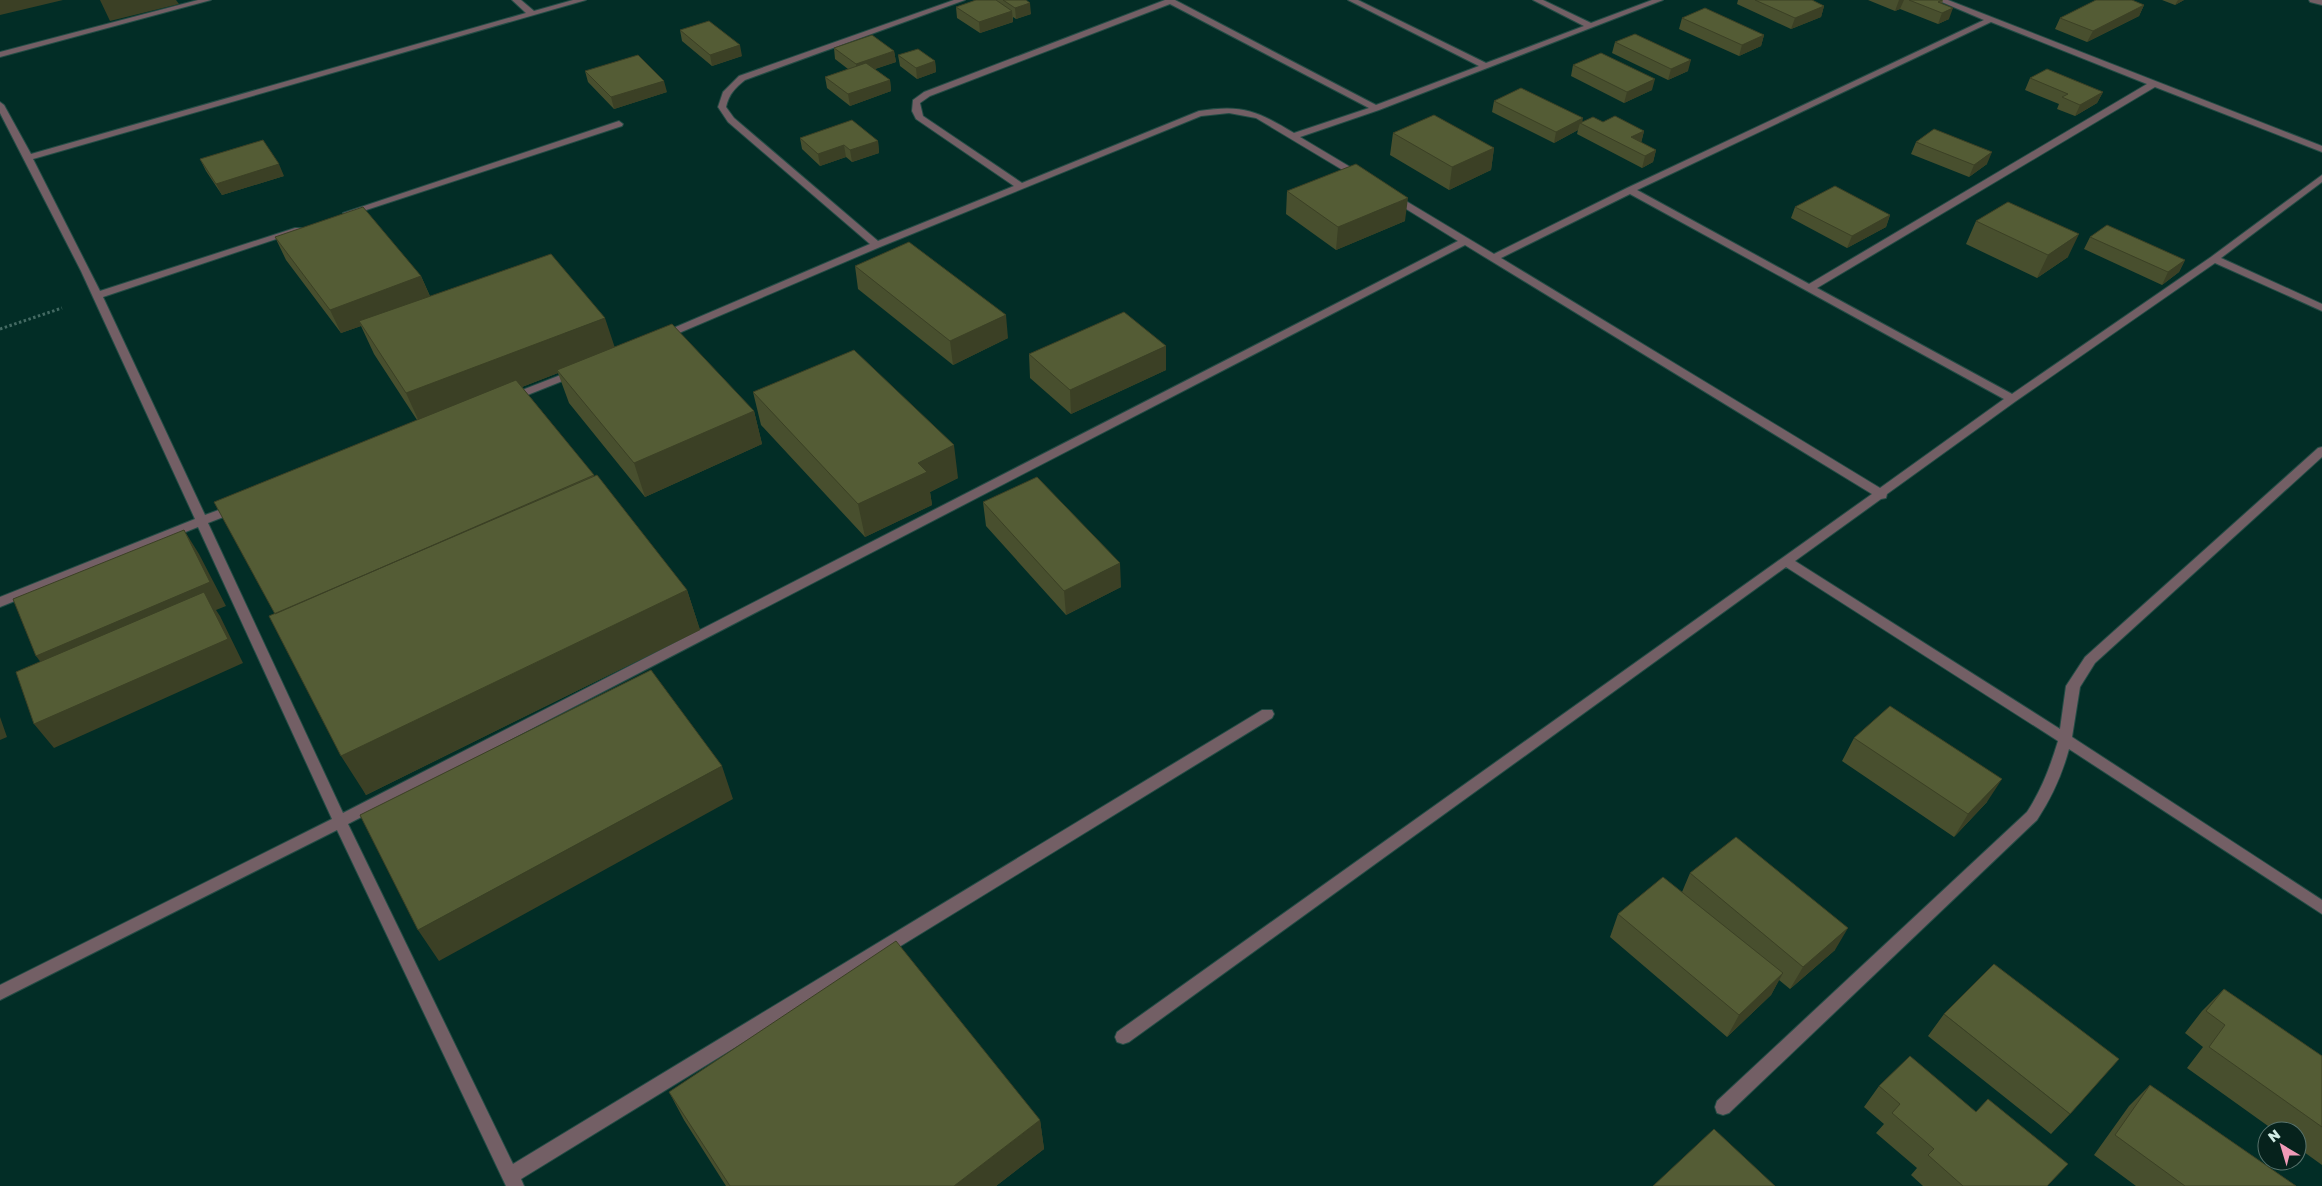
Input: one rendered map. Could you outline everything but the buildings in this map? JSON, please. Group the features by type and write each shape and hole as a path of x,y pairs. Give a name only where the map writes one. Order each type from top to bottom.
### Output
{"street":[{"path":"0,55 207,0"},
{"path":"516,0 532,14"},
{"path":"29,157 582,0"},
{"path":"877,245 730,120 722,107 723,97 729,88 742,78 961,0"},
{"path":"1020,186 919,117 916,111 916,102 927,94 1170,0 1376,108"},
{"path":"1352,0 1484,65"},
{"path":"1537,0 1591,26"},
{"path":"1294,136 1376,108 1484,65 1659,0"},
{"path":"1941,0 2322,149"},
{"path":"2313,0 2322,3"},
{"path":"1496,258 1630,190 1990,20"},
{"path":"1808,289 2152,84"},
{"path":"0,105 29,157 98,296 339,822 513,1181 1267,714"},
{"path":"652,341 877,245 1199,114 1221,110 1241,110 1259,116 1368,181"},
{"path":"335,218 619,124"},
{"path":"1123,1037 1882,495 2012,399 2214,259 2322,178"},
{"path":"1630,190 2012,399"},
{"path":"1384,191 1882,495"},
{"path":"98,296 306,227"},
{"path":"0,993 339,822 1466,241"},
{"path":"2214,259 2322,308"},
{"path":"497,404 589,367"},
{"path":"1723,1107 2032,816 2044,798 2055,774 2065,739 2073,686 2090,660 2322,451"},
{"path":"0,602 248,503"},
{"path":"1786,562 2065,739 2322,908"}],"path":[{"path":"0,329 98,296"}]}
